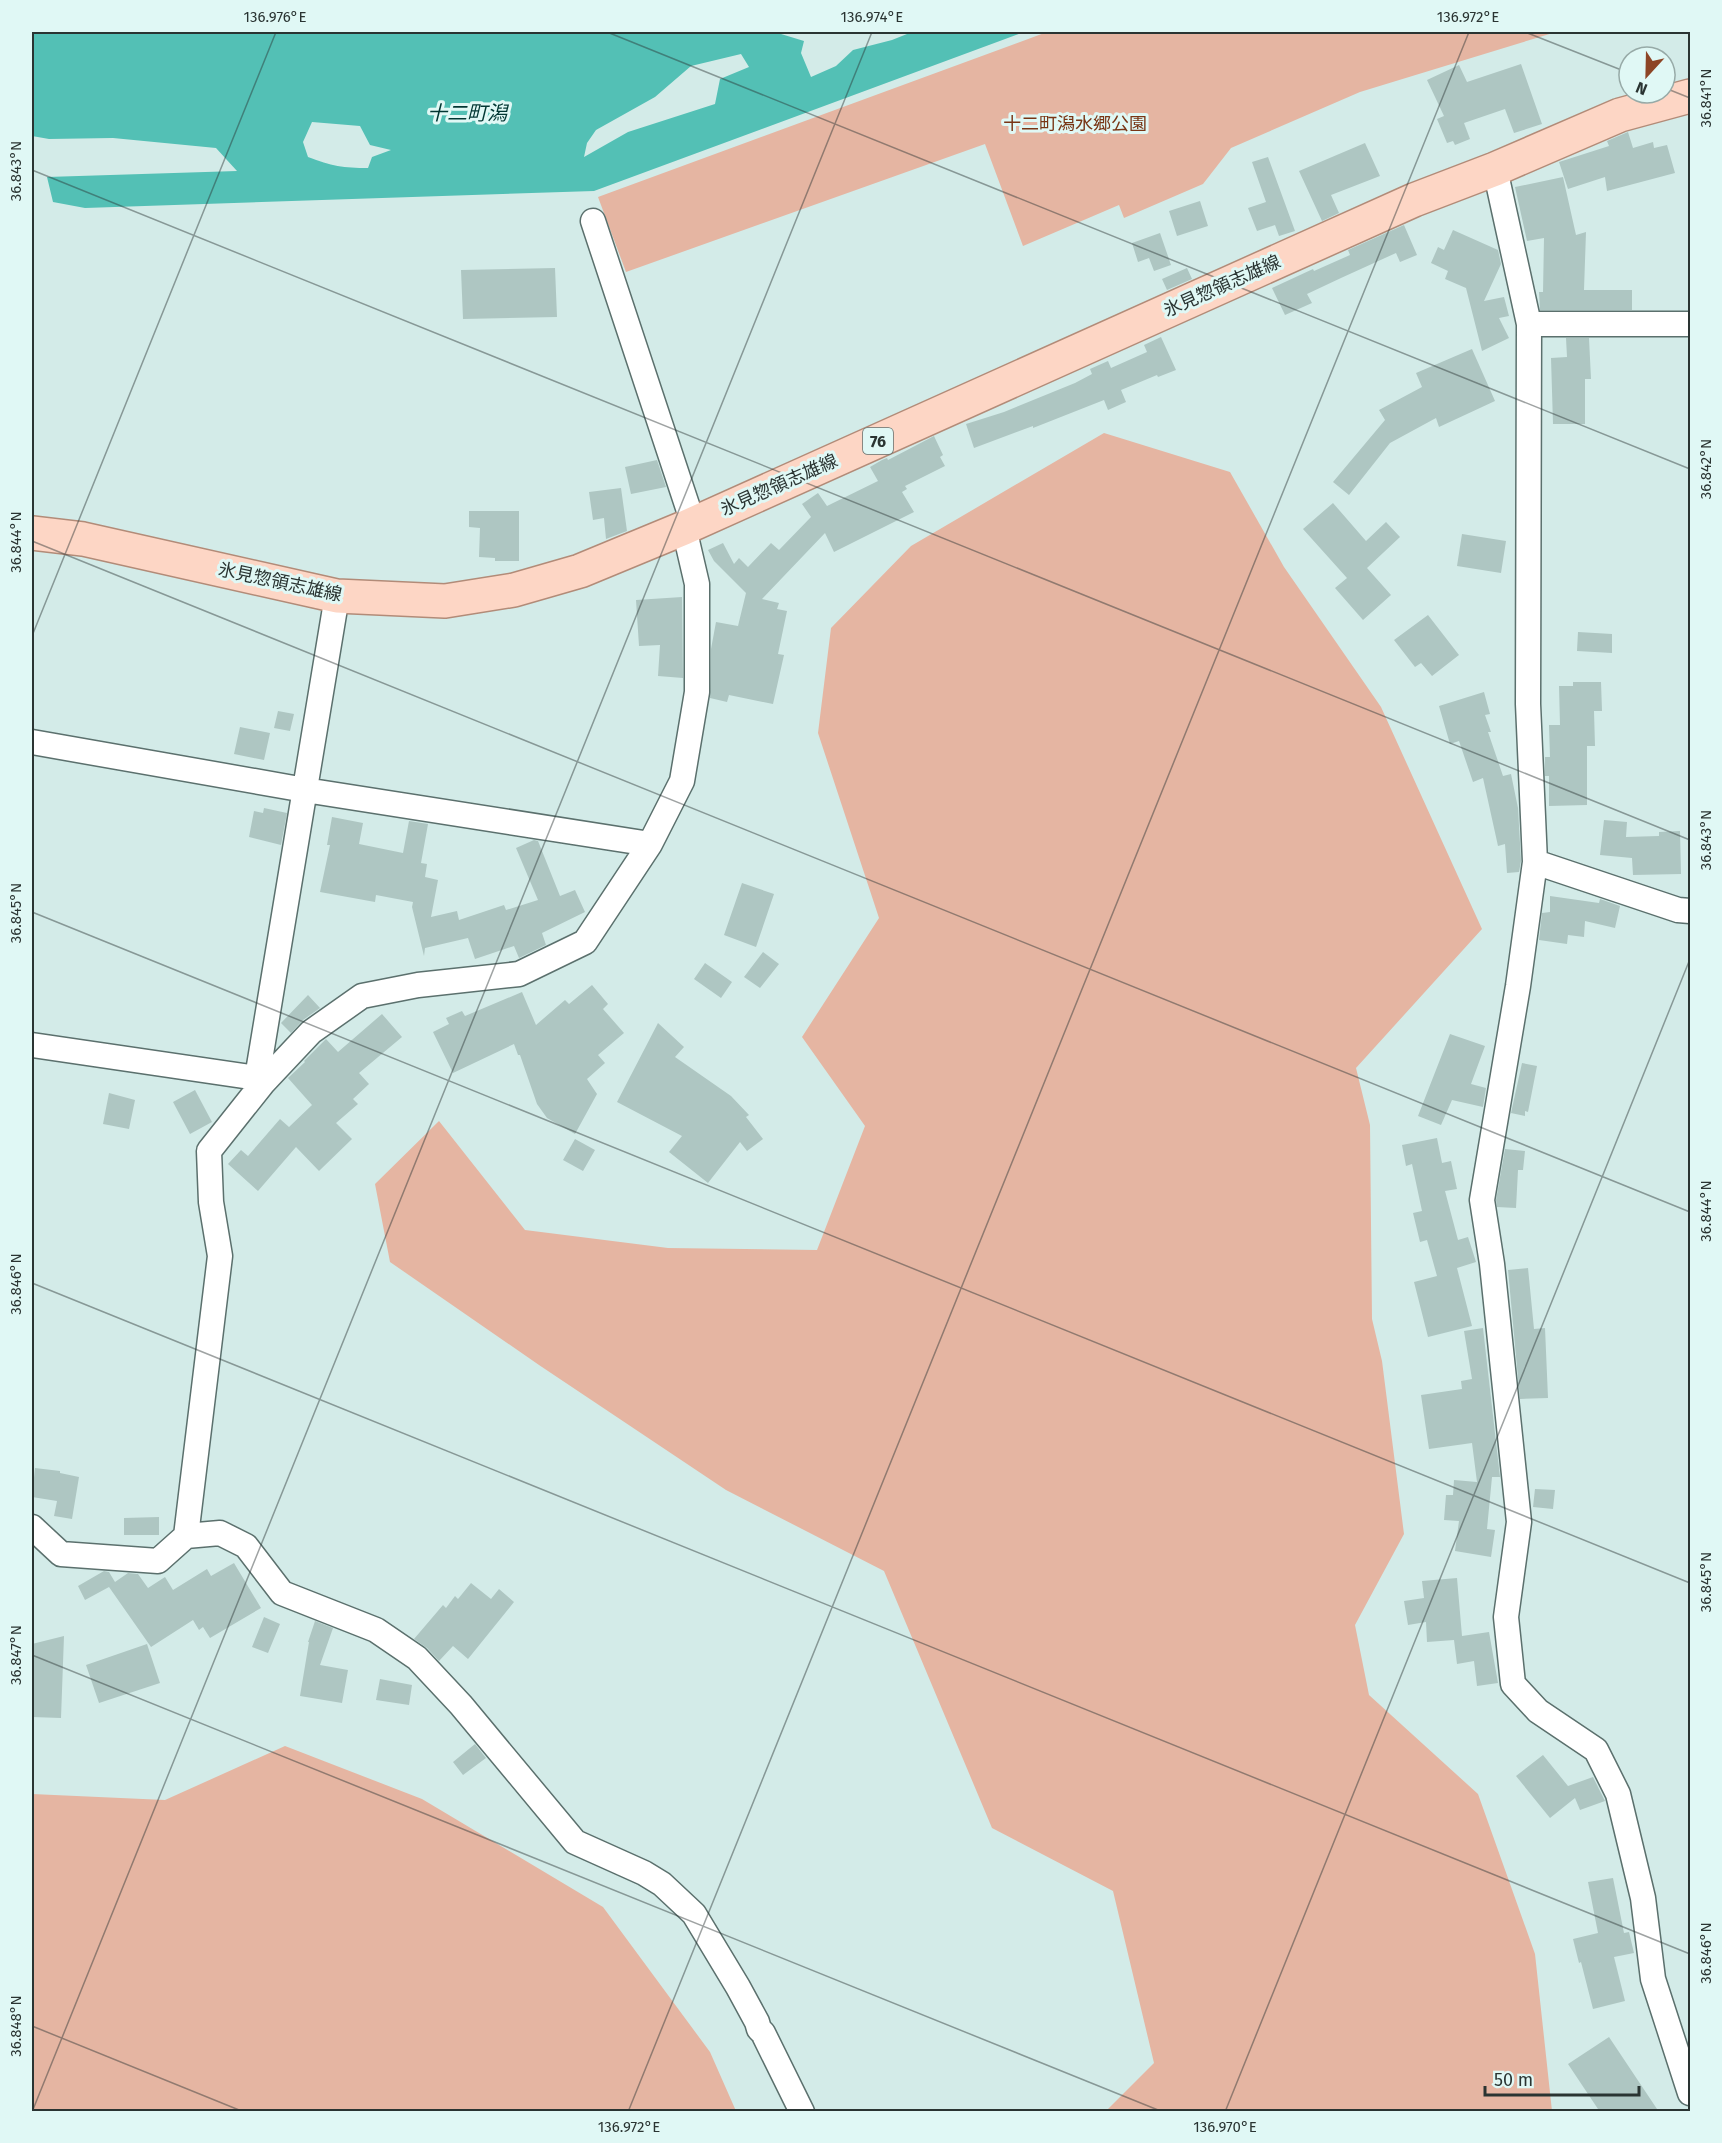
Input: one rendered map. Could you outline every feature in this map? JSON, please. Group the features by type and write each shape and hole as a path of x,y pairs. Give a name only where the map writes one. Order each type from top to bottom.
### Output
{"main road":[{"name":"氷見惣領志雄線","path":"32,533 83,539 337,596 445,601 514,590 580,571 689,526 1414,200 1495,169 1620,116 1690,96"}],"street":[{"path":"1495,169 1529,324 1528,704 1535,862 1518,986 1482,1200 1493,1275 1519,1522 1506,1617 1513,1684 1538,1711 1596,1750 1618,1794 1643,1898 1653,1979 1688,2078"},
{"path":"186,1536 220,1256 211,1202 209,1151 260,1080 311,1032 363,996 418,985 519,974 585,942 650,844 682,781 697,692 698,584 689,526 593,221"},
{"path":"1529,324 1690,324"},
{"path":"260,1080 337,596"},
{"path":"32,742 305,790 650,844"},
{"path":"1535,862 1678,910 1690,911"},
{"path":"32,1045 260,1080"},
{"path":"32,1527 61,1554 158,1561 186,1536 220,1533 246,1546 282,1593 376,1630 417,1658 461,1705 575,1842 644,1873 662,1884 694,1914 738,1987 802,2112"}],"green space":[{"name":"十二町潟水郷公園","path":"1047,32 1556,32 1360,92 1231,148 1203,184 1124,218 1119,205 1023,246 985,144 626,272 598,197"},
{"path":"1104,433 1230,472 1284,567 1381,707 1482,929 1356,1068 1370,1125 1372,1319 1382,1361 1404,1534 1355,1625 1369,1695 1478,1794 1535,1954 1552,2111 1106,2111 1154,2063 1113,1891 992,1828 884,1571 726,1490 390,1262 375,1184 439,1121 525,1230 668,1248 817,1250 865,1126 802,1037 879,918 818,733 831,628 911,546"},
{"path":"285,1746 422,1799 603,1907 710,2052 736,2111 32,2111 32,1794 165,1800"}],"water":[{"name":"十二町潟","path":"32,32 781,32 781,34 804,41 801,53 811,77 836,66 853,50 892,40 912,32 1024,32 594,191 85,208 53,202 47,177 237,171 216,148 113,138 49,139 32,136","holes":["741,54 749,67 720,79 715,104 628,132 584,157 587,143 596,130 655,97 691,66","312,122 360,126 370,145 391,150 372,157 368,168 338,166 316,160 308,157 303,142"]}],"building":[{"path":"1521,64 1542,124 1514,133 1505,109 1464,123 1470,139 1455,145 1453,141 1447,143 1437,119 1444,116 1427,80 1459,65 1467,82"},
{"path":"1628,132 1633,148 1653,142 1654,148 1667,145 1675,173 1607,191 1605,177 1568,189 1559,162 1609,146 1607,141"},
{"path":"1365,143 1380,176 1331,195 1339,213 1322,221 1299,171"},
{"path":"1268,157 1295,231 1279,236 1275,225 1257,231 1248,208 1266,202 1252,162"},
{"path":"1563,177 1576,235 1586,232 1584,290 1632,290 1632,310 1540,310 1539,292 1543,292 1544,238 1527,241 1515,187"},
{"path":"1200,201 1208,226 1177,236 1169,211"},
{"path":"1404,225 1417,255 1400,262 1396,253 1307,294 1312,303 1285,315 1272,288 1350,255 1348,250"},
{"path":"1453,230 1498,250 1501,264 1484,301 1504,297 1509,316 1499,318 1509,338 1482,351 1466,288 1445,279 1448,271 1431,263 1438,247 1444,250"},
{"path":"1160,233 1171,265 1154,271 1149,258 1138,262 1132,243"},
{"path":"555,268 557,317 463,319 461,270"},
{"path":"1187,268 1192,279 1167,290 1162,279"},
{"path":"1161,337 1176,370 1121,390 1126,402 1108,410 1104,400 974,448 966,424 1004,412 1075,383 1092,374 1090,369 1108,361 1111,368 1147,352 1144,345"},
{"path":"1566,338 1589,338 1591,379 1585,379 1585,424 1553,424 1551,358 1567,357"},
{"path":"1472,349 1495,401 1439,427 1436,418 1390,443 1349,495 1333,482 1385,420 1379,410 1422,387 1416,373"},
{"path":"934,436 943,455 940,457 945,466 905,486 907,489 902,492 914,512 834,552 825,533 762,599 779,603 777,609 787,611 778,654 784,655 773,704 729,695 727,702 710,698 711,649 716,622 738,626 746,593 714,561 708,550 723,543 734,564 739,558 748,567 771,543 779,550 811,517 802,504 818,493 827,506 878,481 870,467"},
{"path":"657,460 666,487 631,494 625,467"},
{"path":"621,488 627,531 606,539 604,518 593,520 589,492"},
{"path":"1333,503 1366,541 1386,522 1400,537 1367,568 1391,595 1363,620 1335,588 1347,578 1303,529"},
{"path":"469,511 519,511 519,561 495,561 495,558 479,557 480,528 469,527"},
{"path":"1462,534 1506,541 1501,573 1457,566"},
{"path":"682,597 683,678 658,676 660,645 639,646 636,600"},
{"path":"1428,615 1459,655 1432,676 1421,663 1415,667 1394,640"},
{"path":"1578,632 1612,634 1612,653 1577,651"},
{"path":"1573,682 1601,682 1602,711 1594,711 1595,746 1587,746 1587,805 1549,806 1549,776 1545,776 1545,757 1550,757 1549,725 1560,725 1559,686 1573,686"},
{"path":"1484,692 1490,714 1485,715 1491,732 1488,732 1503,776 1511,774 1518,808 1521,861 1519,872 1507,873 1505,844 1498,846 1483,778 1473,782 1459,741 1450,744 1439,706"},
{"path":"278,711 294,714 290,731 274,728"},
{"path":"240,727 270,733 264,760 234,754"},
{"path":"264,808 287,813 281,845 249,837 254,811 263,813"},
{"path":"332,817 363,823 359,844 403,853 409,821 428,824 421,863 427,864 425,877 438,880 431,917 457,911 459,920 504,905 506,910 538,900 516,848 534,840 538,841 560,896 575,890 585,912 542,933 546,945 519,958 514,946 475,959 468,938 425,948 424,956 412,907 413,902 376,895 375,902 320,892 330,845 327,845"},
{"path":"1604,820 1627,822 1626,837 1659,836 1659,832 1680,831 1681,874 1633,875 1632,858 1600,855"},
{"path":"742,883 774,894 756,947 724,935"},
{"path":"1550,896 1599,903 1600,899 1620,906 1615,928 1585,921 1584,937 1568,935 1567,944 1539,940 1542,913 1550,912"},
{"path":"763,952 779,964 760,988 744,977"},
{"path":"705,963 732,982 721,998 694,979"},
{"path":"592,985 608,1004 603,1009 624,1033 598,1055 605,1063 587,1079 597,1094 575,1134 547,1118 537,1104 514,1044 453,1073 433,1032 449,1024 446,1018 462,1011 465,1016 522,992 536,1025 565,1000 569,1004"},
{"path":"308,995 320,1008 303,1020 291,1033 281,1023"},
{"path":"382,1014 402,1037 359,1073 369,1084 353,1099 358,1104 336,1123 352,1139 319,1171 296,1147 258,1191 228,1164 241,1150 248,1156 280,1119 289,1127 312,1105 288,1078 326,1039 338,1052"},
{"path":"658,1023 684,1047 675,1057 731,1096 749,1115 746,1117 763,1139 747,1151 740,1142 708,1183 669,1152 682,1136 617,1102"},
{"path":"1450,1034 1485,1046 1471,1084 1486,1088 1483,1107 1452,1100 1441,1125 1418,1116"},
{"path":"1522,1063 1537,1066 1528,1112 1525,1111 1525,1116 1511,1113"},
{"path":"195,1090 212,1122 190,1134 173,1102"},
{"path":"109,1093 135,1100 129,1129 103,1124"},
{"path":"1437,1138 1442,1163 1451,1161 1457,1189 1445,1191 1458,1240 1468,1237 1476,1262 1457,1268 1472,1326 1428,1337 1414,1282 1437,1276 1427,1240 1420,1242 1413,1213 1422,1211 1412,1164 1406,1166 1402,1145"},
{"path":"575,1139 595,1150 583,1171 563,1160"},
{"path":"1505,1149 1525,1151 1523,1170 1518,1170 1516,1208 1497,1207 1496,1200"},
{"path":"1528,1268 1534,1329 1545,1328 1548,1398 1520,1399 1508,1270"},
{"path":"1483,1328 1500,1477 1492,1477 1487,1529 1495,1530 1491,1557 1455,1551 1459,1521 1444,1520 1446,1495 1453,1495 1454,1480 1477,1482 1472,1443 1429,1449 1421,1395 1462,1389 1461,1381 1472,1379 1464,1331"},
{"path":"35,1468 60,1471 60,1473 79,1477 72,1519 54,1516 57,1501 32,1497"},
{"path":"1535,1489 1555,1490 1553,1509 1533,1507"},
{"path":"159,1517 159,1535 124,1535 124,1518"},
{"path":"234,1563 261,1608 210,1638 203,1627 199,1630 193,1620 151,1647 109,1587 85,1600 78,1586 104,1571 109,1572 115,1582 128,1573 138,1574 148,1588 165,1577 173,1590 207,1569 211,1576"},
{"path":"1457,1578 1462,1636 1489,1632 1498,1683 1477,1686 1474,1661 1457,1664 1454,1640 1427,1642 1426,1622 1408,1625 1404,1601 1424,1598 1422,1581"},
{"path":"471,1583 491,1599 499,1589 514,1602 468,1659 453,1646 439,1661 427,1648 414,1639 443,1605 446,1608 455,1596 458,1599"},
{"path":"264,1617 280,1624 268,1653 252,1647"},
{"path":"315,1621 333,1628 320,1665 348,1670 342,1703 300,1696 308,1642"},
{"path":"64,1636 61,1718 32,1717 32,1644"},
{"path":"147,1644 160,1683 99,1703 86,1665"},
{"path":"380,1679 412,1685 409,1705 376,1700"},
{"path":"475,1744 486,1758 463,1775 453,1762"},
{"path":"1543,1755 1568,1786 1593,1777 1605,1801 1580,1810 1575,1798 1550,1818 1516,1776"},
{"path":"1613,1878 1624,1933 1629,1932 1634,1953 1614,1957 1625,2001 1593,2009 1573,1939 1598,1933 1588,1882"},
{"path":"1609,2037 1659,2112 1600,2112 1568,2064"}]}
